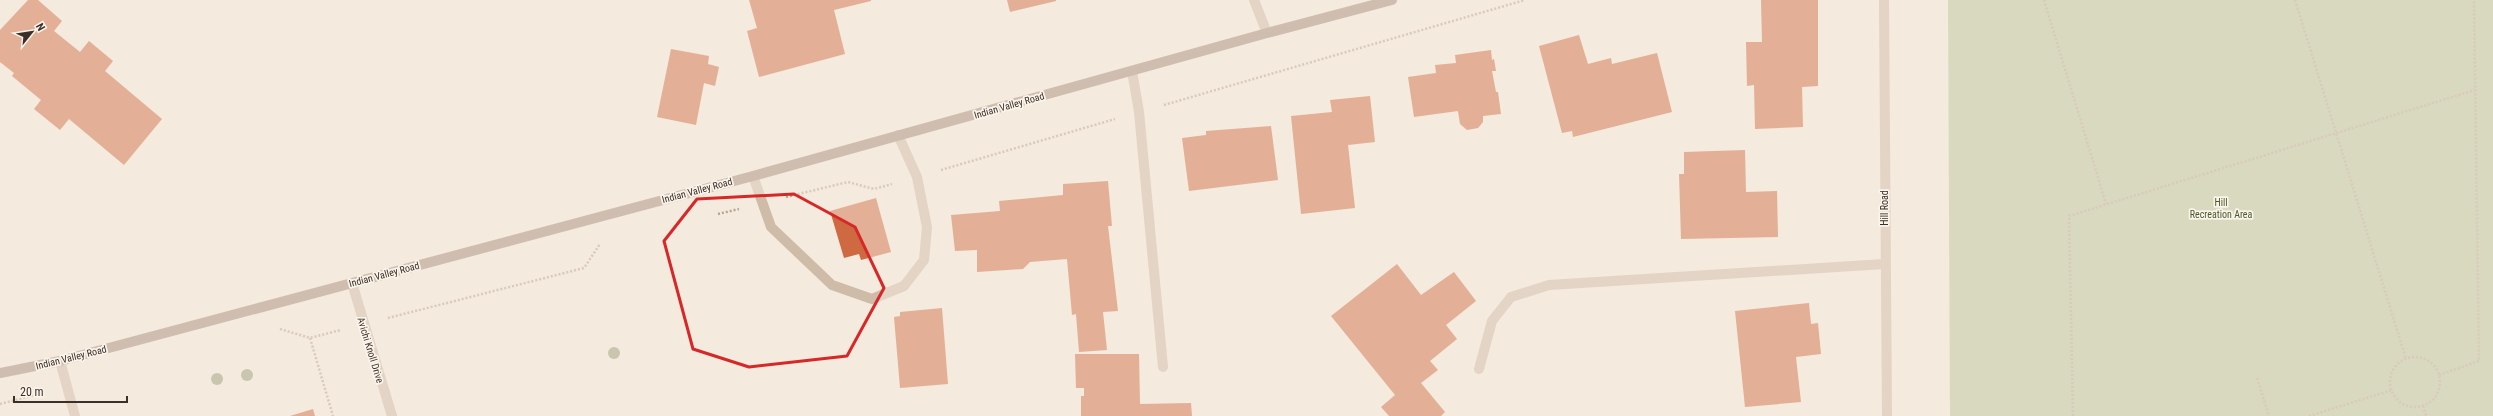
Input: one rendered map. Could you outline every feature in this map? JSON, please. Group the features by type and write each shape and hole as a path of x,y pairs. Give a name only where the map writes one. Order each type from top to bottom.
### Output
{"street":[{"path":"1254,0 1267,33"},
{"name":"Indian Valley Road","path":"0,373 60,361 753,176 1267,33 1392,0"},
{"name":"Hill Road","path":"1884,0 1884,264 1887,416"},
{"path":"1132,71 1139,112 1163,367"},
{"path":"753,176 771,227 832,285 872,299 904,286 924,260 927,227 917,177 898,136"},
{"path":"1479,369 1492,320 1510,297 1549,285 1884,264"},
{"name":"Avichi Knoll Drive","path":"352,283 392,416"},
{"path":"60,361 75,416"}],"path":[{"path":"2044,0 2106,204"},
{"path":"2295,0 2406,359"},
{"path":"2439,375 2479,361 2474,0"},
{"path":"2072,416 2069,216 2475,90"},
{"path":"310,338 333,416"},
{"path":"2406,359 2424,359 2436,368 2439,375 2439,390 2435,397 2423,406 2406,406 2399,401 2392,390 2391,378 2394,370 2406,359"},
{"path":"2257,378 2268,416"},
{"path":"2308,416 2392,390"},
{"path":"2423,406 2426,416"}],"highlighted area":[{"path":"794,194 855,227 884,288 847,356 749,367 693,349 664,241 697,199"}],"green space":[{"name":"Hill Recreation Area","path":"1948,0 2493,0 2493,416 1950,416"}],"building":[{"path":"28,0 38,0 62,21 54,31 80,52 89,41 113,61 105,71 162,119 124,165 69,119 60,130 34,109 41,100 12,76 14,73 0,62 0,30"},
{"path":"749,0 871,1 834,10 845,54 759,77 747,31 757,28"},
{"path":"1007,0 1056,0 1056,1 1010,12"},
{"path":"1761,0 1818,0 1818,86 1802,87 1803,127 1755,129 1754,85 1747,86 1746,42 1762,42"},
{"path":"1579,35 1588,64 1611,58 1612,64 1657,53 1672,112 1573,137 1572,131 1562,133 1539,46"},
{"path":"671,49 709,56 708,64 719,67 715,86 704,83 696,125 657,117"},
{"path":"1491,50 1492,60 1494,59 1496,71 1492,71 1496,92 1498,92 1501,114 1483,116 1483,122 1478,128 1467,130 1460,124 1458,111 1414,117 1408,77 1436,73 1435,65 1456,63 1455,55"},
{"path":"1370,96 1375,142 1348,145 1355,208 1301,214 1291,116 1332,112 1330,100"},
{"path":"1271,126 1278,180 1189,191 1182,138 1206,135 1206,131"},
{"path":"1745,150 1746,192 1777,191 1778,237 1681,239 1679,174 1684,174 1684,152"},
{"path":"1108,181 1112,226 1108,226 1118,311 1103,312 1107,350 1079,352 1076,314 1072,315 1067,259 1030,262 1023,269 977,272 977,250 955,251 951,215 1000,211 999,201 1063,195 1063,184"},
{"path":"876,198 891,252 861,260 859,254 844,258 830,211"},
{"path":"1397,264 1421,295 1454,272 1476,301 1446,325 1457,339 1430,361 1438,370 1421,383 1445,412 1441,416 1389,416 1381,407 1395,395 1331,316"},
{"path":"1809,303 1811,324 1818,323 1821,354 1796,357 1801,402 1745,407 1735,311"},
{"path":"942,308 948,384 900,388 894,317 900,316 900,312"},
{"path":"1075,354 1139,354 1140,404 1191,403 1192,416 1081,416 1081,396 1084,396 1084,388 1076,388"},
{"path":"313,409 315,416 290,416"}]}
